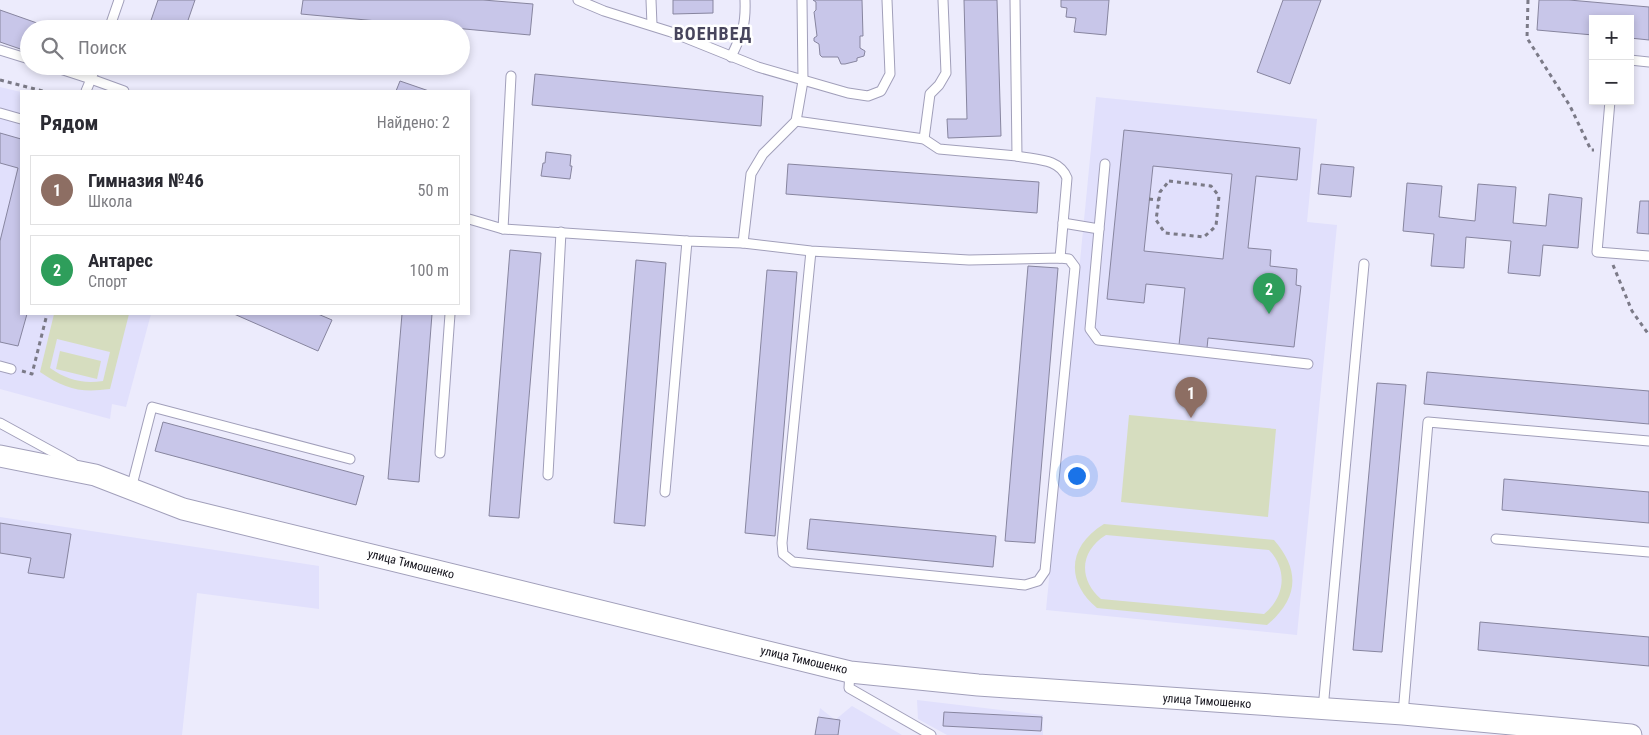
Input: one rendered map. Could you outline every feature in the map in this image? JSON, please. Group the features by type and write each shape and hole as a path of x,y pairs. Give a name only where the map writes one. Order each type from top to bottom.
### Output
{"street":[{"name":"улица Тимошенко","path":"0,456 95,475 183,508 850,672 978,685 1403,714 1565,732 1631,735"}],"lane":[{"path":"112,20 119,0"},
{"path":"578,0 604,11 652,25 758,67 848,93 868,96 881,91 890,74 887,0"},
{"path":"604,0 604,11"},
{"path":"651,0 652,25"},
{"path":"731,57 742,32 745,19 745,0"},
{"path":"743,243 750,174 763,154 796,121 803,81 802,0"},
{"path":"924,139 930,94 939,86 946,73 943,0"},
{"path":"1015,0 1017,156"},
{"path":"0,50 20,56"},
{"path":"1634,60 1649,62"},
{"path":"79,75 121,90"},
{"path":"86,90 93,75"},
{"path":"503,229 511,76"},
{"path":"1610,105 1597,252 1649,256"},
{"path":"0,113 20,119"},
{"path":"796,121 924,139 940,149 1017,156 1054,163 1064,168 1067,178 1060,258"},
{"path":"1105,164 1090,328 1098,340 1308,364"},
{"path":"470,220 503,229 743,243 811,251 969,260 1070,259 1075,267 1045,571 1038,581 1025,585 793,562 783,554 783,533 811,251"},
{"path":"1063,223 1099,228"},
{"path":"548,475 560,232"},
{"path":"665,492 687,241"},
{"path":"1324,709 1364,264"},
{"path":"440,453 450,315"},
{"path":"0,366 11,369"},
{"path":"131,489 152,407 350,459"},
{"path":"1403,714 1428,422 1649,441"},
{"path":"0,423 95,475"},
{"path":"1496,539 1649,552"},
{"path":"850,672 849,688 932,735"}],"path":[{"path":"1528,0 1527,38 1570,106 1591,150 1606,153"},
{"path":"0,80 39,90"},
{"path":"1170,181 1212,186 1219,196 1216,226 1204,237 1165,233 1156,220 1159,200 1160,192 1170,181"},
{"path":"1149,199 1159,200"},
{"path":"1608,253 1632,311 1649,335"},
{"path":"11,369 32,374 47,315"}],"shaded area":[{"path":"0,87 20,92 20,315 151,315 126,407 112,404 110,419 0,389"},
{"path":"1096,97 1317,119 1307,222 1337,225 1297,635 1046,610"},
{"path":"0,517 319,566 319,609 197,593 182,735 0,735"},
{"path":"917,700 1043,715 1043,735 947,735 918,719"},
{"path":"852,706 902,735 815,735 820,708 835,720"}],"green space":[{"path":"54,315 129,315 110,389 81,390 57,382 40,372","holes":["57,339 110,352 103,381 75,380 63,376 50,368"]},
{"path":"60,351 101,361 97,379 56,369"},
{"path":"1129,415 1276,429 1268,517 1121,502"},
{"path":"1104,524 1274,540 1283,551 1289,563 1292,574 1290,595 1285,605 1267,625 1097,608 1080,587 1075,564 1083,543","holes":["1106,535 1269,550 1279,566 1282,583 1276,600 1264,614 1101,599 1088,583 1085,566 1091,549"]}],"building":[{"path":"158,0 195,0 188,20 151,20"},
{"path":"303,0 483,0 533,4 530,35 470,29 470,20 366,20 301,14"},
{"path":"673,0 713,0 713,13 673,14"},
{"path":"813,0 862,0 863,36 860,36 860,48 865,51 864,56 857,58 857,61 845,64 841,64 838,57 822,57 819,44 814,41 814,38 817,36 814,12 816,10 816,2"},
{"path":"964,0 997,0 1001,136 948,138 947,119 967,119"},
{"path":"1061,0 1109,0 1106,35 1074,32 1076,18 1066,17 1067,8 1061,7"},
{"path":"1283,0 1321,0 1290,84 1257,72"},
{"path":"1539,0 1569,0 1649,7 1649,40 1634,38 1634,15 1589,15 1589,35 1537,30"},
{"path":"0,10 28,20 20,20 20,49 0,42"},
{"path":"535,74 763,96 761,126 532,105"},
{"path":"400,81 426,90 396,90"},
{"path":"1124,130 1300,148 1297,180 1256,176 1248,248 1271,250 1270,266 1297,269 1296,285 1301,286 1294,347 1208,338 1207,348 1179,345 1185,288 1146,284 1144,303 1107,299","holes":["1153,166 1232,174 1223,259 1144,251"]},
{"path":"0,133 20,139 20,315 27,315 18,346 0,342 0,241 18,168 0,163"},
{"path":"546,152 571,155 570,179 541,176"},
{"path":"788,164 1039,182 1037,213 786,194"},
{"path":"1321,164 1354,167 1351,197 1318,194"},
{"path":"1407,183 1442,186 1439,217 1475,221 1478,184 1516,187 1513,223 1546,226 1549,194 1582,198 1578,248 1543,245 1540,276 1508,273 1511,241 1466,237 1464,268 1431,266 1434,234 1403,231"},
{"path":"1640,201 1649,201 1649,234 1637,233"},
{"path":"510,250 541,253 519,518 489,516"},
{"path":"636,260 666,263 645,526 614,523"},
{"path":"1028,266 1058,268 1035,543 1005,541"},
{"path":"767,270 797,272 775,536 745,533"},
{"path":"236,315 320,315 332,320 318,351"},
{"path":"402,315 432,315 419,482 388,479"},
{"path":"1427,372 1649,391 1649,424 1424,404"},
{"path":"1377,383 1406,385 1382,652 1353,650"},
{"path":"163,422 364,476 356,505 155,451"},
{"path":"1504,479 1649,492 1649,523 1502,510"},
{"path":"810,519 996,536 993,567 807,549"},
{"path":"0,523 71,534 64,578 28,573 31,558 0,553"},
{"path":"1480,622 1649,637 1649,666 1478,650"},
{"path":"944,712 1042,717 1041,731 943,726"},
{"path":"818,717 840,720 838,735 815,735"}],"place":[{"name":"Антарес","path":"1269,314"},
{"name":"Гимназия №46","path":"1191,418"}],"district":[{"name":"ВОЕНВЕД","path":"713,34"}]}
